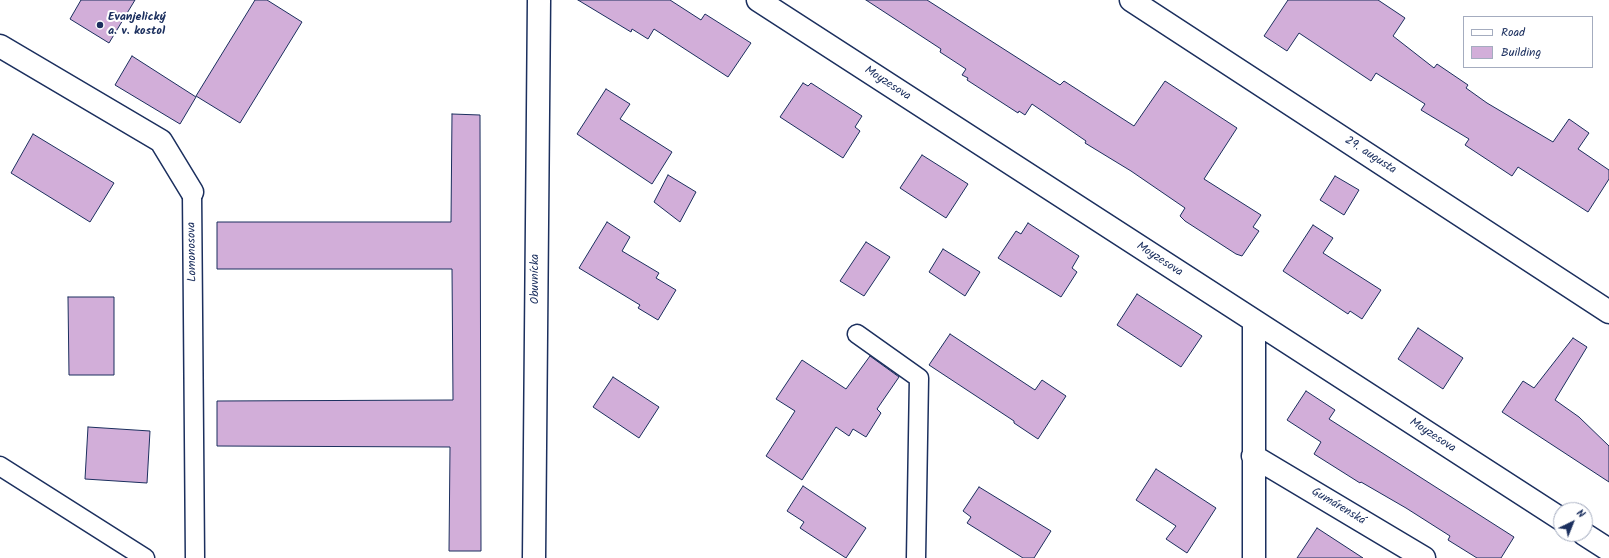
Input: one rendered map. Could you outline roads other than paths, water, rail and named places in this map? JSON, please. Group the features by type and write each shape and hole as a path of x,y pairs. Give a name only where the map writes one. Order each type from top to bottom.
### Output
{"street":[{"name":"Obuvnícka","path":"534,558 539,0"},
{"name":"Moyzesova","path":"758,0 1553,514"},
{"name":"29. augusta","path":"1131,0 1609,312"},
{"name":"Lomonosova","path":"0,46 161,142 192,192"},
{"path":"1254,321 1254,558"},
{"name":"Gumárenská","path":"1253,456 1424,558"},
{"path":"1593,540 1609,550"}],"lane":[{"name":"Lomonosova","path":"192,192 195,558"},
{"path":"857,334 919,378 916,558"},
{"path":"0,466 145,558"}],"place":[{"name":"Evanjelický a. v. kostol","path":"100,25"}]}
